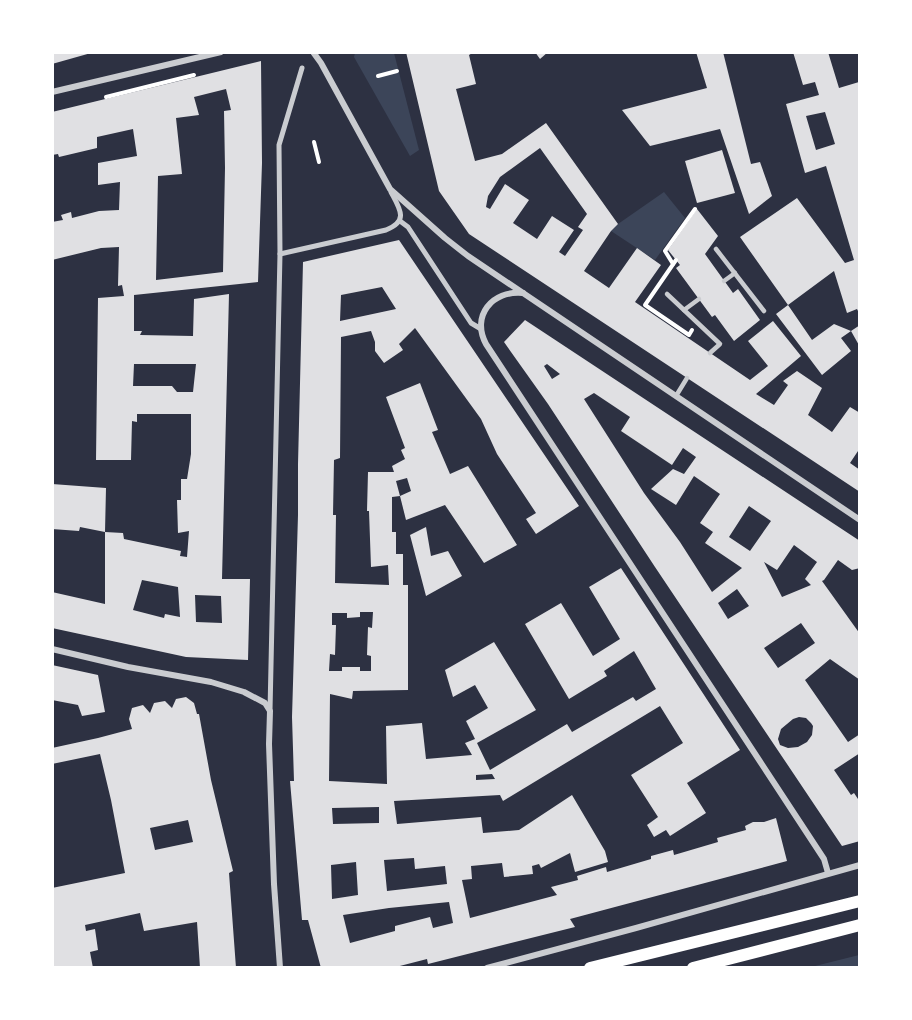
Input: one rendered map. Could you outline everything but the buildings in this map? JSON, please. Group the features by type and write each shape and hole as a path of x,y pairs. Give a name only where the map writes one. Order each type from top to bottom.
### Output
{"main road":[{"path":"590,968 860,901"},
{"path":"693,968 860,925"}],"street":[{"path":"52,92 221,52"},
{"path":"280,254 386,230 400,220 400,210 390,189 313,52"},
{"path":"280,968 274,884 269,744 280,254 279,145 302,68"},
{"path":"390,189 457,248 860,520"},
{"path":"400,220 408,227 471,322 481,329"},
{"path":"523,293 503,295 490,303 483,315 482,336 824,859 828,873"},
{"path":"52,650 128,668 211,682 254,696 265,703 270,711"},
{"path":"487,968 860,865"}],"lane":[{"path":"716,249 764,311"},
{"path":"724,281 735,273"},
{"path":"667,294 720,344 710,353"},
{"path":"684,310 699,299"},
{"path":"676,396 687,378"}],"path":[{"path":"378,76 397,71"},
{"path":"106,97 194,75"},
{"path":"314,142 319,162"},
{"path":"674,264 665,251 695,209"}],"shaded area":[{"path":"355,53 394,53 419,150 410,156 354,57"},
{"path":"664,192 685,218 655,260 611,231"},
{"path":"859,955 859,967 811,967"}]}
